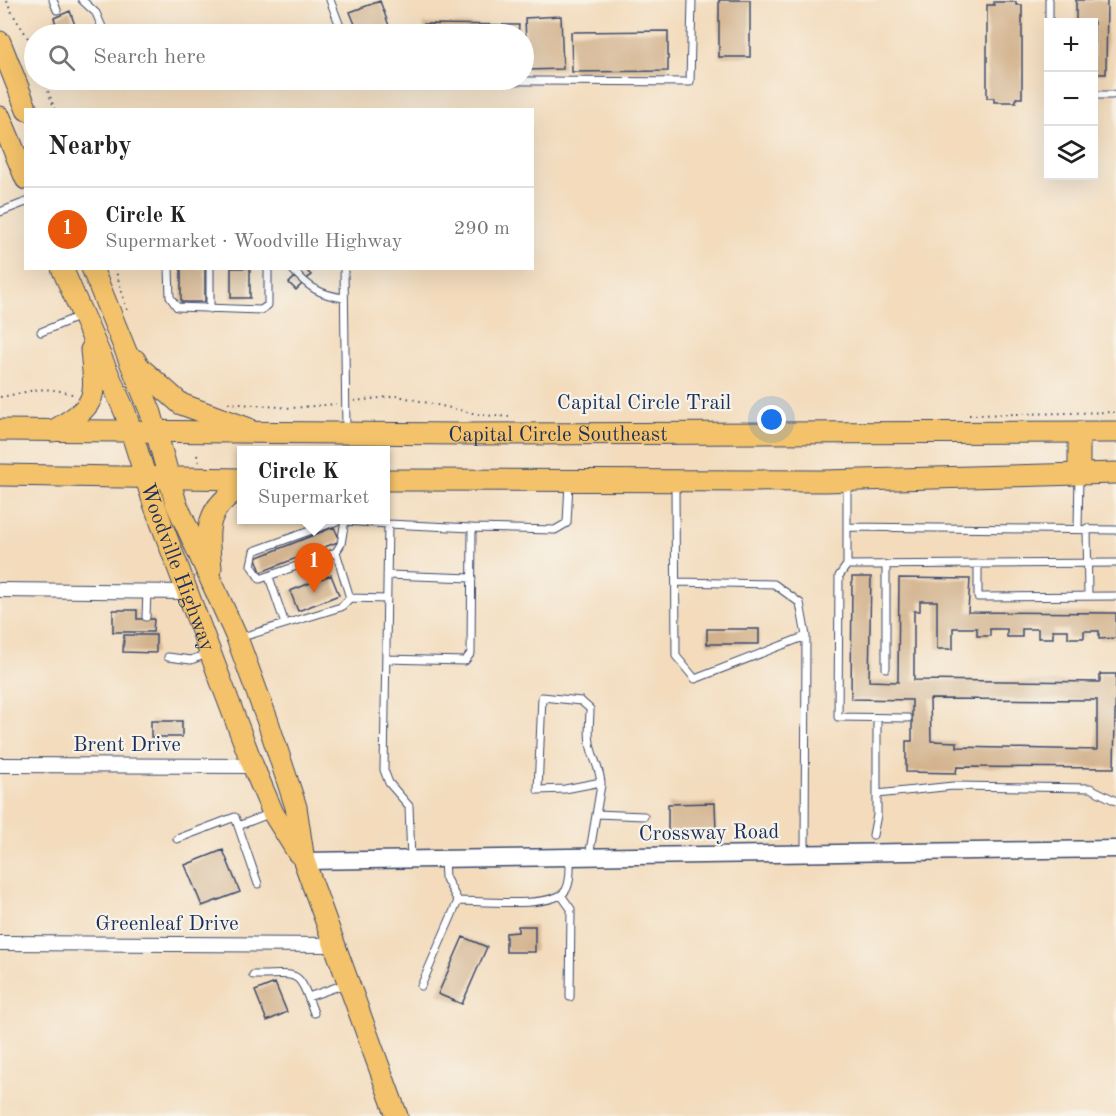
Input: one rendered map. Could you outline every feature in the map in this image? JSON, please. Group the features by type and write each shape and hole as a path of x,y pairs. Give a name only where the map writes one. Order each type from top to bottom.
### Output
{"main road":[{"path":"0,42 26,108"},
{"path":"0,117 24,174"},
{"name":"Woodville Highway","path":"63,270 125,412 187,592 253,766 273,813 304,861"},
{"name":"Woodville Highway","path":"93,270 124,325 176,503 237,638 296,807 304,861 397,1116"},
{"path":"53,431 84,410 95,392 85,325"},
{"path":"124,325 139,367 181,404 261,433"},
{"name":"Capital Circle Southeast","path":"0,430 346,434 1116,432"},
{"path":"1079,432 1079,473"},
{"path":"390,480 846,481 1116,473"},
{"path":"0,475 237,480"},
{"path":"214,589 208,525 216,509 237,491"}],"street":[{"path":"0,590 187,592"},
{"name":"Brent Drive","path":"0,765 253,766"},
{"name":"Crossway Road","path":"304,861 1116,849"},
{"name":"Greenleaf Drive","path":"0,943 334,945"}],"lane":[{"path":"53,0 57,10"},
{"path":"330,0 339,24"},
{"path":"534,81 690,82 692,0"},
{"path":"1049,0 1049,18"},
{"path":"84,1 96,13 101,24"},
{"path":"1098,96 1112,95"},
{"path":"0,212 24,203"},
{"path":"170,270 172,303 182,308 210,309 265,308 268,305 268,270"},
{"path":"210,270 210,309"},
{"path":"293,270 306,285 324,295 344,298"},
{"path":"344,270 346,434"},
{"path":"41,332 85,325"},
{"path":"1079,473 1088,596"},
{"path":"411,860 409,806 389,783 384,770 388,524 555,530 567,523 569,481"},
{"path":"675,481 676,656 695,679 806,636"},
{"path":"846,481 846,565 839,576 838,717 908,718"},
{"path":"332,524 254,551 251,564 260,579 269,578 336,552 341,544 343,524"},
{"path":"846,527 1116,530"},
{"path":"386,659 465,661 471,653 472,528"},
{"path":"336,552 350,598"},
{"path":"846,565 1116,563"},
{"path":"978,564 978,597 1116,596"},
{"path":"886,565 886,668"},
{"path":"387,575 472,578"},
{"path":"269,578 285,624"},
{"path":"676,582 774,584 800,603 806,636 805,854"},
{"path":"146,617 147,591"},
{"path":"237,638 341,607 350,598 387,598"},
{"path":"168,657 191,660 211,652"},
{"path":"590,857 601,782 600,769 590,744 590,709 581,700 542,697 538,790 565,789 601,782"},
{"path":"873,835 877,794 877,718"},
{"path":"877,794 953,786 1090,788 1116,801"},
{"path":"238,826 273,813"},
{"path":"596,814 644,816"},
{"path":"177,839 235,817 258,884"},
{"path":"458,901 543,902 561,895 566,889 570,875 570,857"},
{"path":"444,860 445,877 458,901"},
{"path":"561,895 571,909 570,997"},
{"path":"421,986 458,901"},
{"path":"253,975 295,975 301,979 314,1013"},
{"path":"308,997 348,983"}],"path":[{"path":"7,0 10,14 24,29"},
{"path":"48,90 54,108"},
{"path":"115,270 124,325"},
{"path":"0,397 36,388 57,389 75,395"},
{"path":"355,401 398,396 481,415 518,417"},
{"path":"224,403 292,408 336,404"},
{"path":"963,415 1116,412"},
{"path":"197,455 199,463"}],"building":[{"path":"719,0 750,0 750,57 719,57"},
{"path":"1076,0 1107,0 1106,74 1098,74 1098,18 1076,18"},
{"path":"380,1 388,24 355,24 350,12"},
{"path":"994,2 1016,2 1016,5 1022,5 1022,98 1016,98 1016,102 994,102 994,98 987,98 987,5 994,5"},
{"path":"70,11 75,24 56,24 54,18"},
{"path":"561,16 563,69 534,70 534,24 525,24 525,18"},
{"path":"668,31 668,71 572,72 571,32"},
{"path":"181,270 205,270 205,302 181,302"},
{"path":"231,270 250,270 250,298 231,298"},
{"path":"302,270 306,270 311,275 296,290 289,283"},
{"path":"334,527 340,541 261,572 256,558"},
{"path":"331,575 339,595 298,611 290,591"},
{"path":"852,577 871,577 869,681 898,682 899,578 970,579 968,612 1116,613 1116,638 1099,639 1099,631 1084,631 1084,638 1068,638 1068,630 1053,630 1053,638 1038,638 1038,629 1022,629 1022,637 1007,637 1007,629 990,629 990,636 977,636 977,628 953,628 953,649 937,649 937,601 920,601 920,611 914,611 914,680 1100,682 1100,674 1116,674 1114,768 957,767 956,773 906,772 906,741 912,741 912,700 851,699","holes":["930,699 1097,700 1097,750 957,747 957,742 931,741"]},
{"path":"113,610 137,610 137,619 154,619 153,632 113,632"},
{"path":"707,629 759,629 759,644 707,644"},
{"path":"124,635 156,635 156,653 123,652"},
{"path":"151,721 182,721 182,737 151,737"},
{"path":"715,803 716,830 668,831 668,804"},
{"path":"223,850 240,892 202,906 185,865"},
{"path":"518,926 535,926 535,952 506,952 506,933 518,932"},
{"path":"463,937 487,947 462,1004 438,994"},
{"path":"275,983 287,1012 267,1021 255,991"}],"place":[{"name":"Circle K","path":"314,593"}]}
